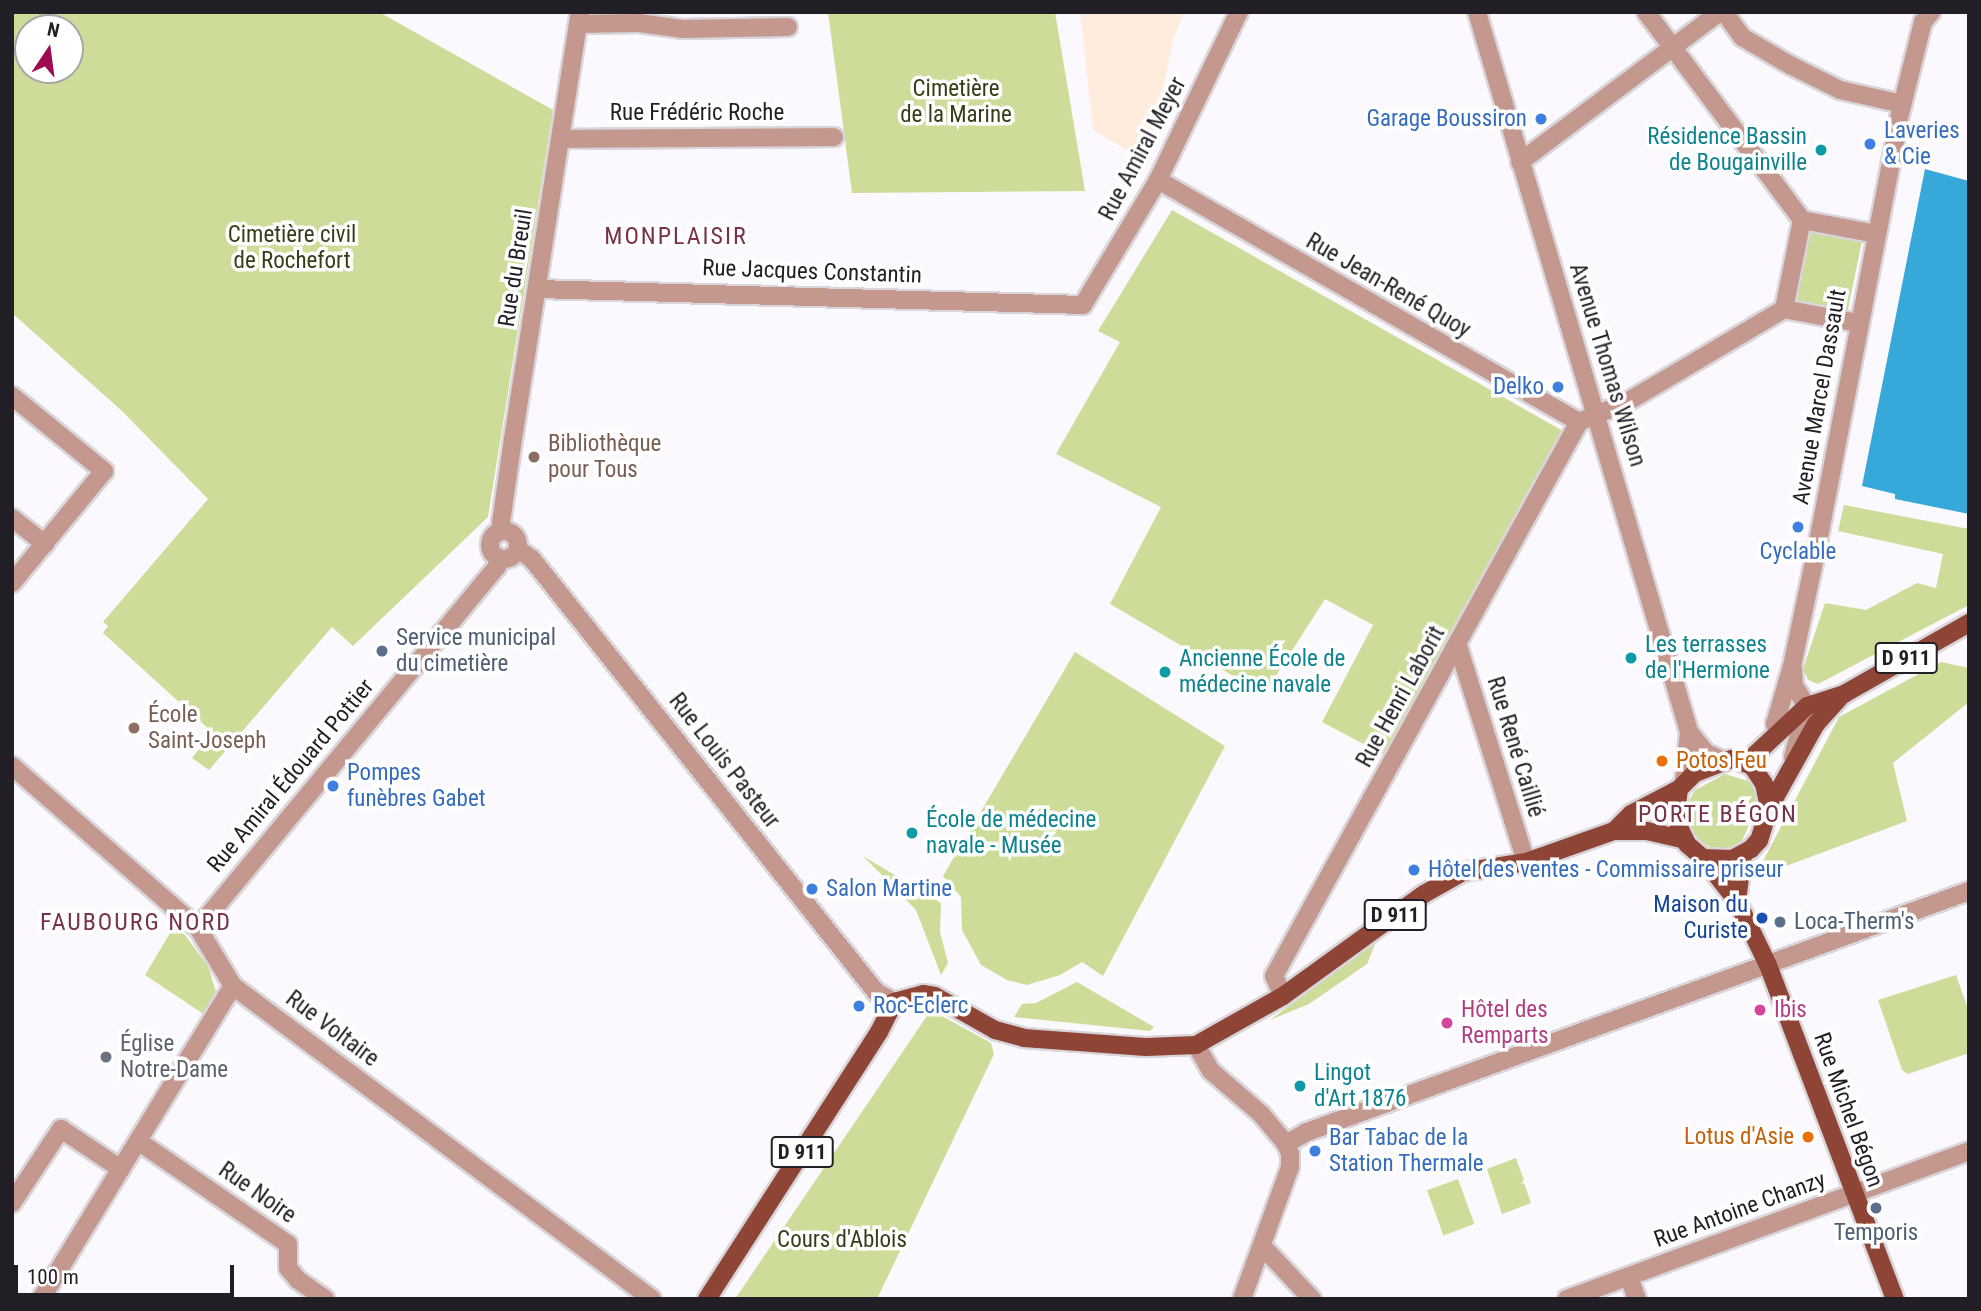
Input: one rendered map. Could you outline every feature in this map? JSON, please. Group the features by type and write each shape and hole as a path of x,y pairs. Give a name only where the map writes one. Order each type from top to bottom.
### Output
{"main road":[{"name":"D 911","path":"1747,762 1807,706 1844,694 1969,623"},
{"name":"D 911","path":"1769,808 1816,724 1844,694"},
{"path":"1722,760 1747,762 1761,778 1769,808 1759,840 1743,854 1720,860 1703,858 1685,840 1675,813 1682,785 1707,766 1722,760"},
{"name":"D 911","path":"1614,831 1631,814 1682,785"},
{"name":"D 911","path":"707,1299 886,1022 894,1002 923,994 935,996 995,1030 1024,1038 1146,1047 1196,1045 1283,996 1424,894 1463,872 1526,862 1614,831 1647,831 1685,840"},
{"path":"1737,901 1743,854"},
{"name":"Rue Michel Bégon","path":"1703,858 1737,901 1768,965 1895,1299"}],"street":[{"name":"Rue Amiral Meyer","path":"1083,305 1158,180 1240,12"},
{"name":"Avenue Thomas Wilson","path":"1477,12 1689,732 1706,753 1722,760"},
{"path":"1646,12 1802,220 1876,234"},
{"path":"1520,162 1722,12 1742,37 1790,65 1840,90 1900,111 1923,22 1931,12"},
{"path":"579,18 682,29 788,27"},
{"name":"Rue du Breuil","path":"504,531 501,523 579,18"},
{"name":"Rue Frédéric Roche","path":"561,139 834,137"},
{"name":"Avenue Marcel Dassault","path":"1778,731 1775,724 1792,666 1896,137"},
{"name":"Rue Jean-René Quoy","path":"1158,180 1579,422"},
{"path":"1784,309 1802,220"},
{"name":"Rue Jacques Constantin","path":"538,289 1083,305"},
{"path":"1579,422 1627,402 1784,309 1858,323"},
{"path":"12,396 104,471 12,583"},
{"name":"Rue Henri Laborit","path":"1283,996 1274,976 1579,422"},
{"path":"12,518 45,544"},
{"path":"504,531 514,534 517,549 510,557 500,558 492,551 491,540 504,531"},
{"name":"Rue Louis Pasteur","path":"517,549 532,559 877,992 894,1002"},
{"name":"Rue Amiral Édouard Pottier","path":"198,928 497,567 500,558"},
{"name":"Rue René Caillié","path":"1458,646 1526,862"},
{"name":"Avenue Marcel Dassault","path":"1792,666 1794,687 1807,706"},
{"name":"D 911","path":"1786,781 1807,706"},
{"name":"Avenue Thomas Wilson","path":"1682,785 1689,732"},
{"name":"Rue Voltaire","path":"13,768 198,928 233,986 652,1299"},
{"path":"1286,1144 1307,1132 1969,891"},
{"path":"41,1299 233,986"},
{"path":"1196,1045 1211,1071 1261,1114 1286,1144 1290,1167 1242,1299"},
{"path":"12,1203 61,1129 121,1170"},
{"name":"Rue Noire","path":"138,1141 288,1244 288,1268 298,1280 325,1299"},
{"name":"Rue Antoine Chanzy","path":"1567,1299 1969,1151"},
{"path":"1262,1246 1312,1299"},
{"path":"1629,1277 1637,1299"}],"shaded area":[{"path":"1080,12 1184,12 1173,40 1148,163 1093,130"}],"green space":[{"name":"Cimetière civil de Rochefort","path":"12,12 379,12 553,110 488,517 353,646 332,627 209,770 192,758 212,732 103,633 108,626 103,622 208,499 122,411 12,313"},
{"name":"Cimetière de la Marine","path":"828,12 1055,12 1085,191 852,193"},
{"path":"1172,210 1563,431 1386,756 1322,722 1373,625 1325,599 1264,694 1110,604 1161,507 1056,454 1120,342 1098,331"},
{"path":"1817,231 1862,241 1847,314 1800,304 1796,297 1809,234"},
{"path":"1844,505 1969,529 1969,605 1818,684 1808,680 1803,669 1825,603 1866,610 1917,583 1936,588 1943,554 1838,531"},
{"path":"1075,652 1225,746 1103,976 1082,962 1060,975 1027,985 1007,980 981,965 962,930 961,897 943,876"},
{"path":"1941,662 1969,668 1969,702 1893,763 1907,821 1754,878 1839,717"},
{"path":"1725,774 1748,781 1755,788 1757,808 1740,845 1722,850 1707,846 1686,828 1686,805 1695,790"},
{"path":"863,856 941,903 940,932 948,963 941,975 916,910"},
{"path":"176,923 208,966 216,992 205,1015 145,975"},
{"path":"1376,942 1367,964 1309,1004 1270,1020"},
{"path":"1956,975 1969,1012 1969,1053 1908,1074 1902,1070 1878,1000"},
{"path":"1077,982 1154,1027 1150,1031 1014,1017 1022,1004 1036,1003"},
{"name":"Cours d'Ablois","path":"931,1010 991,1043 994,1054 877,1299 735,1299"},
{"path":"1516,1158 1524,1180 1521,1184 1524,1183 1531,1203 1502,1214 1487,1169"},
{"path":"1458,1179 1474,1224 1443,1235 1427,1190"}],"water":[{"path":"1925,169 1969,181 1969,514 1895,499 1895,494 1862,486"}],"place":[{"name":"Garage Boussiron","path":"1541,119"},
{"name":"Laveries & Cie","path":"1870,144"},
{"name":"Résidence Bassin de Bougainville","path":"1821,150"},
{"name":"Delko","path":"1558,387"},
{"name":"Bibliothèque pour Tous","path":"534,457"},
{"name":"Cyclable","path":"1798,527"},
{"name":"Service municipal du cimetière","path":"382,651"},
{"name":"Les terrasses de l'Hermione","path":"1631,658"},
{"name":"Ancienne École de médecine navale","path":"1165,672"},
{"name":"École Saint-Joseph","path":"134,728"},
{"name":"Potos Feu","path":"1662,761"},
{"name":"Pompes funèbres Gabet","path":"333,786"},
{"name":"École de médecine navale - Musée","path":"912,833"},
{"name":"Hôtel des ventes - Commissaire priseur","path":"1414,870"},
{"name":"Salon Martine","path":"812,889"},
{"name":"Maison du Curiste","path":"1762,918"},
{"name":"Loca-Therm's","path":"1780,922"},
{"name":"Roc-Eclerc","path":"859,1006"},
{"name":"Ibis","path":"1760,1010"},
{"name":"Hôtel des Remparts","path":"1447,1023"},
{"name":"Église Notre-Dame","path":"106,1057"},
{"name":"Lingot d'Art 1876","path":"1300,1086"},
{"name":"Lotus d'Asie","path":"1808,1137"},
{"name":"Bar Tabac de la Station Thermale","path":"1315,1151"},
{"name":"Temporis","path":"1876,1208"}],"district":[{"name":"MONPLAISIR","path":"676,237"},
{"name":"PORTE BÉGON","path":"1718,815"},
{"name":"FAUBOURG NORD","path":"136,923"}]}
